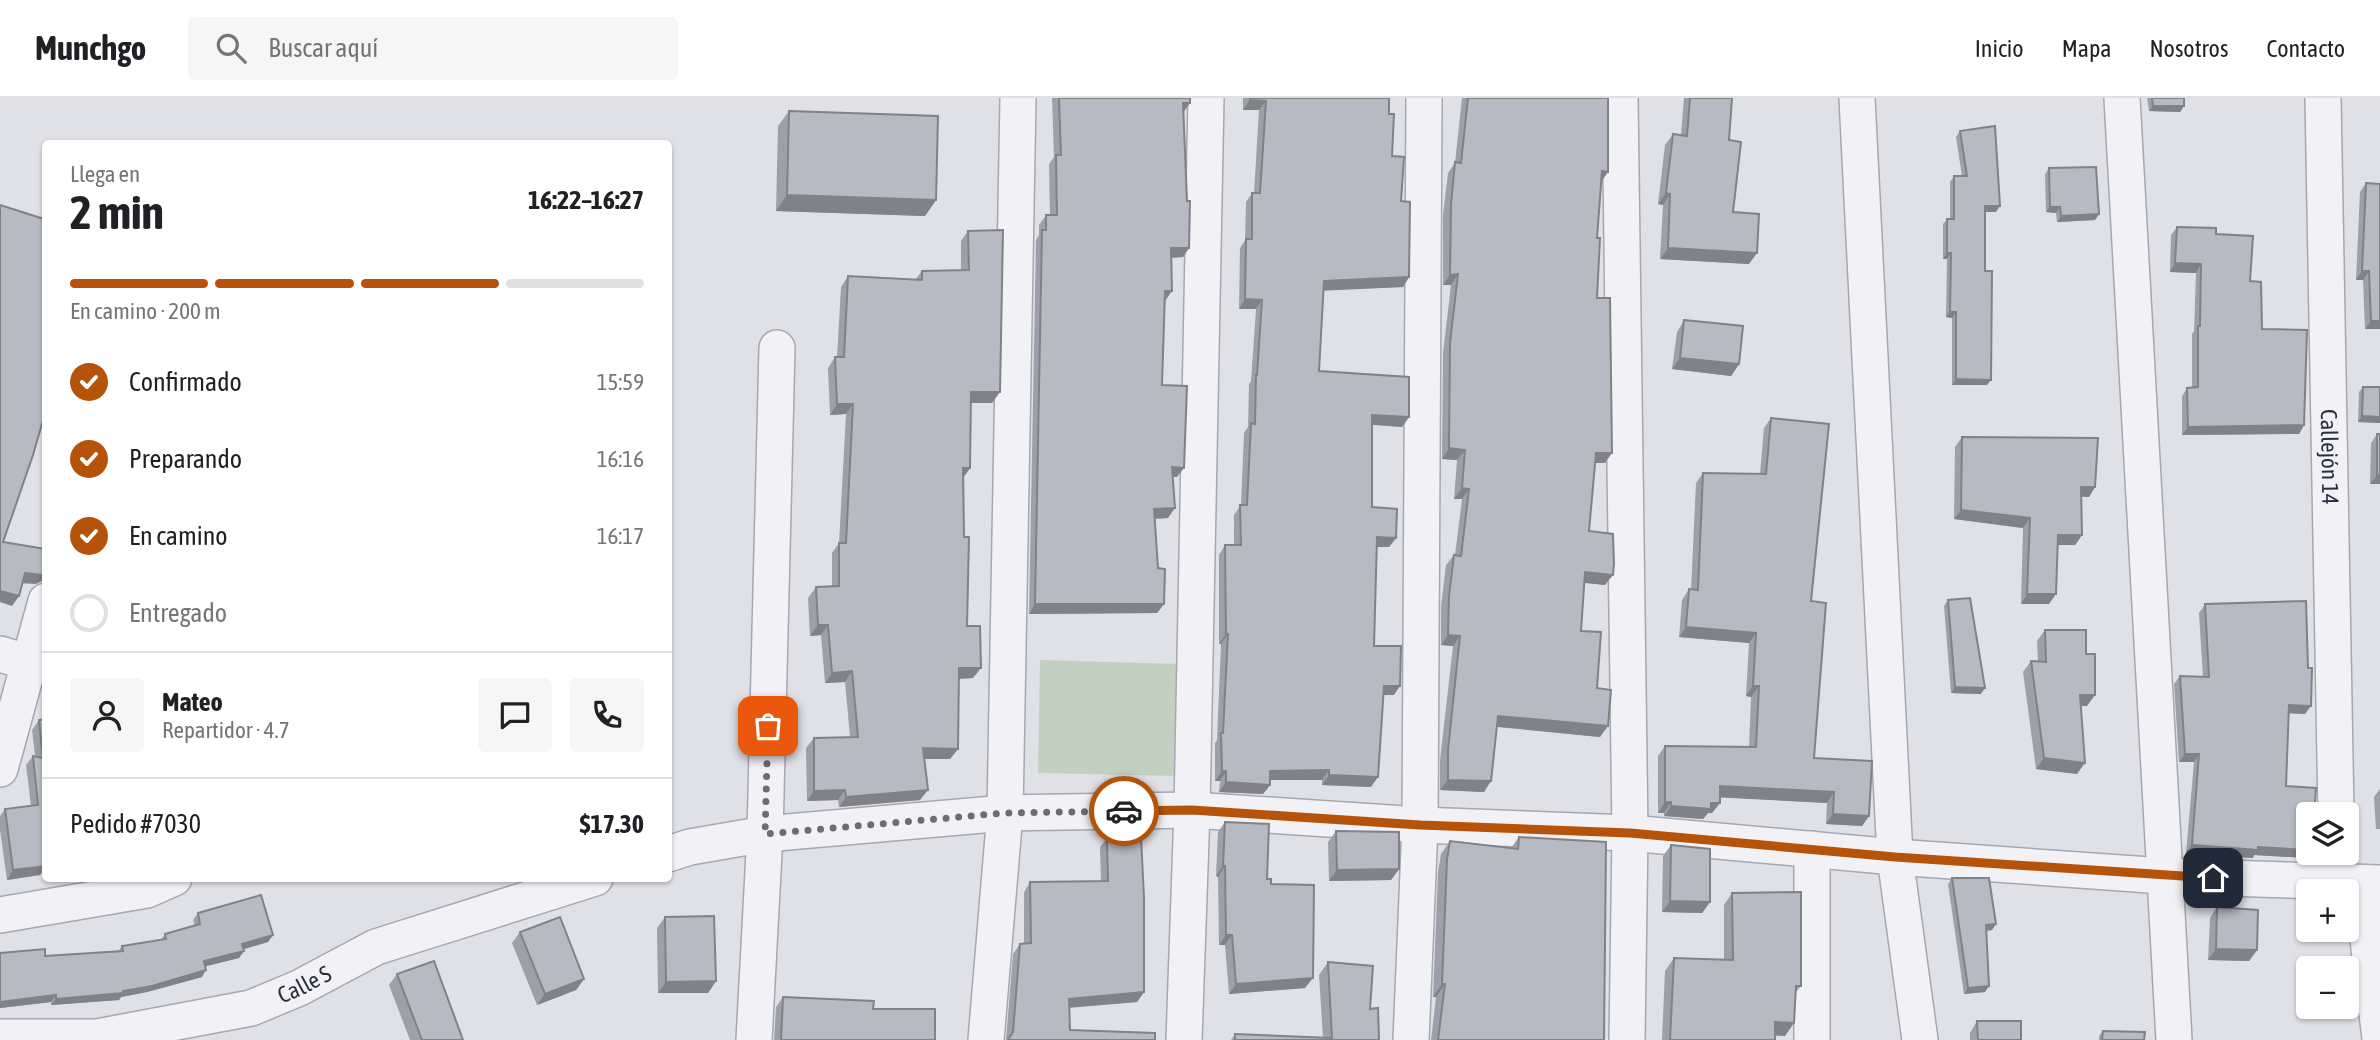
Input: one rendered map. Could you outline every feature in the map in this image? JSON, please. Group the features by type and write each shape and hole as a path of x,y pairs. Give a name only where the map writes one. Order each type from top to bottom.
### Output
{"street":[{"path":"986,1040 1005,813 1018,98"},
{"path":"1184,1040 1192,810 1206,98"},
{"path":"1410,1040 1420,825 1424,98"},
{"path":"1620,98 1630,833 1627,1040"},
{"path":"1857,98 1895,857 1920,1040"},
{"path":"2122,98 2174,1040"},
{"name":"Callejón 14","path":"2323,98 2336,802"},
{"path":"754,1040 765,834 777,348"},
{"path":"0,769 14,658 42,608"},
{"path":"672,853 765,834 1005,813 1192,810 1420,825 1630,833 1895,857 2164,876 2354,875 2380,1038"},
{"path":"1812,849 1812,1040"},
{"path":"0,915 156,882"},
{"name":"Calle S","path":"0,1037 97,1039 251,1008 299,988 376,947 581,882"}],"green space":[{"path":"1040,660 1181,664 1179,776 1038,773"}],"building":[{"path":"1059,98 1190,98 1190,103 1183,103 1187,201 1190,201 1189,248 1171,248 1172,291 1165,291 1162,385 1187,386 1184,468 1172,467 1175,508 1154,509 1158,568 1165,569 1164,604 1035,604 1042,230 1046,230 1046,215 1057,215 1056,155 1061,155"},
{"path":"1250,98 1389,98 1389,114 1394,114 1392,156 1404,157 1401,201 1410,202 1409,277 1324,281 1319,371 1409,377 1409,417 1372,415 1372,507 1397,509 1396,538 1377,537 1374,646 1401,646 1400,686 1384,686 1378,777 1329,775 1329,770 1270,771 1270,785 1226,782 1226,771 1222,771 1221,733 1228,634 1225,545 1241,545 1240,505 1247,505 1262,300 1245,299 1246,239 1252,239 1252,193 1260,193 1266,101"},
{"path":"1468,98 1608,98 1608,172 1602,171 1597,238 1600,238 1597,298 1610,298 1612,453 1596,453 1589,531 1613,534 1614,564 1613,575 1585,572 1581,631 1601,632 1597,688 1611,690 1608,726 1498,716 1491,781 1448,780 1448,750 1460,636 1448,635 1449,596 1454,555 1461,556 1469,489 1462,488 1465,450 1449,448 1450,343 1458,274 1450,275 1451,204 1455,162 1461,163"},
{"path":"1690,98 1732,98 1729,140 1741,142 1733,212 1759,214 1757,253 1668,248 1670,194 1666,193 1673,134 1687,136"},
{"path":"2152,98 2184,98 2184,106 2153,106"},
{"path":"789,111 938,116 936,200 787,195"},
{"path":"1995,126 2000,206 1985,206 1985,271 1992,271 1991,380 1956,379 1956,312 1950,312 1951,253 1947,253 1947,219 1954,219 1954,176 1967,176 1960,131"},
{"path":"2096,167 2099,214 2061,216 2060,207 2050,207 2049,168"},
{"path":"2366,183 2380,184 2380,321 2371,321 2369,271 2362,271"},
{"path":"0,205 42,218 42,424 3,542 42,548 42,575 25,573 19,596 0,591"},
{"path":"2177,227 2216,228 2216,234 2253,236 2250,281 2261,282 2262,329 2307,330 2304,425 2188,427 2187,388 2198,387 2201,264 2175,263"},
{"path":"1003,230 1000,392 971,392 970,468 963,468 964,537 969,537 967,626 980,626 981,668 959,668 958,749 923,748 928,790 846,797 845,790 814,791 814,738 858,737 852,671 832,673 828,625 818,625 816,587 839,586 839,543 846,543 853,404 837,404 835,357 844,357 848,276 922,280 922,271 969,270 968,231"},
{"path":"1684,320 1743,326 1739,364 1680,358"},
{"path":"2363,387 2380,387 2380,417 2362,416"},
{"path":"1771,418 1829,424 1811,601 1826,603 1814,758 1872,761 1869,816 1833,814 1834,792 1720,786 1720,803 1711,803 1711,809 1671,806 1671,802 1665,802 1665,746 1756,747 1759,686 1753,686 1756,633 1686,627 1689,589 1698,590 1703,473 1766,474"},
{"path":"2377,434 2380,434 2380,475 2377,475"},
{"path":"1962,437 2098,438 2095,487 2081,487 2082,535 2058,535 2056,594 2027,594 2030,518 1961,510"},
{"path":"1970,598 1985,688 1955,687 1948,600"},
{"path":"2306,601 2308,668 2312,668 2311,706 2289,705 2286,786 2316,788 2315,802 2296,802 2296,849 2258,847 2258,850 2192,845 2199,754 2185,754 2180,676 2209,677 2205,604"},
{"path":"2045,630 2086,630 2086,654 2095,654 2095,695 2080,695 2085,763 2044,758 2031,661 2046,662"},
{"path":"39,720 42,720 42,748"},
{"path":"33,756 42,758 42,866 13,870 5,809 38,805"},
{"path":"1225,822 1269,824 1267,879 1271,879 1271,884 1314,885 1313,978 1236,984 1232,935 1226,935 1223,866"},
{"path":"1336,831 1399,832 1399,869 1337,870"},
{"path":"1141,836 1144,992 1069,999 1070,1030 1155,1033 1155,1040 1008,1040 1013,1032 1020,944 1031,943 1030,882 1108,881 1107,838"},
{"path":"1519,837 1606,842 1604,1040 1438,1040 1445,984 1442,984 1450,841 1518,849"},
{"path":"1671,845 1710,849 1710,902 1670,901"},
{"path":"1952,878 1989,878 1996,924 1986,925 1989,986 1968,988"},
{"path":"1801,892 1801,986 1796,986 1794,1023 1775,1022 1775,1040 1670,1040 1674,958 1733,960 1732,893"},
{"path":"261,895 273,935 242,944 244,951 204,961 206,970 123,993 56,999 56,995 0,1002 0,953 45,949 45,956 123,951 122,946 166,939 165,934 200,924 198,913"},
{"path":"2217,907 2258,910 2257,950 2216,949"},
{"path":"714,916 716,981 666,982 665,917"},
{"path":"560,917 584,979 545,994 520,932"},
{"path":"434,961 463,1040 422,1040 397,974"},
{"path":"1328,962 1373,966 1370,1009 1378,1008 1379,1040 1235,1040 1235,1034 1332,1038"},
{"path":"783,997 874,1001 873,1009 935,1009 935,1040 781,1040"},
{"path":"1977,1021 2021,1021 2021,1040 1978,1040"},
{"path":"2103,1031 2145,1032 2144,1040 2102,1040"}],"way so far":[{"path":"768,726 765,834 1005,813 1124,811"}],"route":[{"path":"1124,811 1192,810 1420,825 1630,833 1895,857 2213,878"}]}
